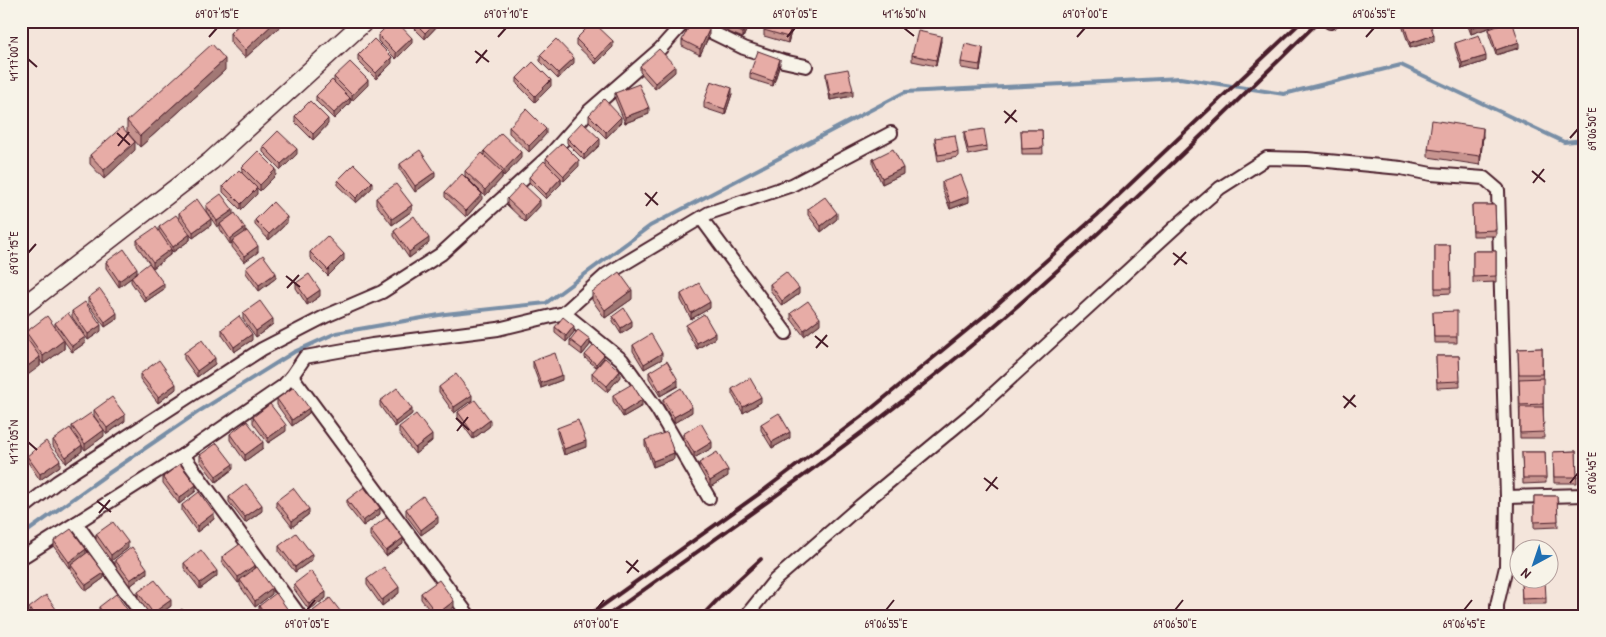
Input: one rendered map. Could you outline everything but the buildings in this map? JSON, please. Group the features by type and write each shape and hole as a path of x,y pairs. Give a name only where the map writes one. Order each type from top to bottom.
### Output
{"main road":[{"path":"21,308 211,160 365,21"}],"street":[{"path":"21,510 57,482 262,349 326,316 382,292 441,254 550,155 589,111 660,49 685,21"},
{"path":"690,21 744,48 783,61 806,66"},
{"path":"21,558 183,455 283,386 305,357 372,345 498,329 564,313 607,274 709,213 792,185 891,133"},
{"path":"746,616 775,580 860,506 977,409 1181,222 1220,188 1267,158 1307,159 1401,168 1431,174 1484,178 1498,190 1506,497 1506,568 1497,605 1497,616"},
{"path":"701,218 786,333"},
{"path":"564,313 622,360 657,409 709,498"},
{"path":"292,376 468,616"},
{"path":"183,455 300,616"},
{"path":"1506,497 1585,495"},
{"path":"76,523 143,616"}],"waterway":[{"path":"21,536 198,412 294,352 336,333 445,314 546,303 650,226 905,92 1180,78 1284,94 1401,65 1564,142 1585,140"}],"railway":[{"path":"588,616 760,493 866,413 984,316 1104,209 1302,21"},
{"path":"607,616 856,437 999,322 1121,212 1319,21"},
{"path":"702,616 761,559"}]}
